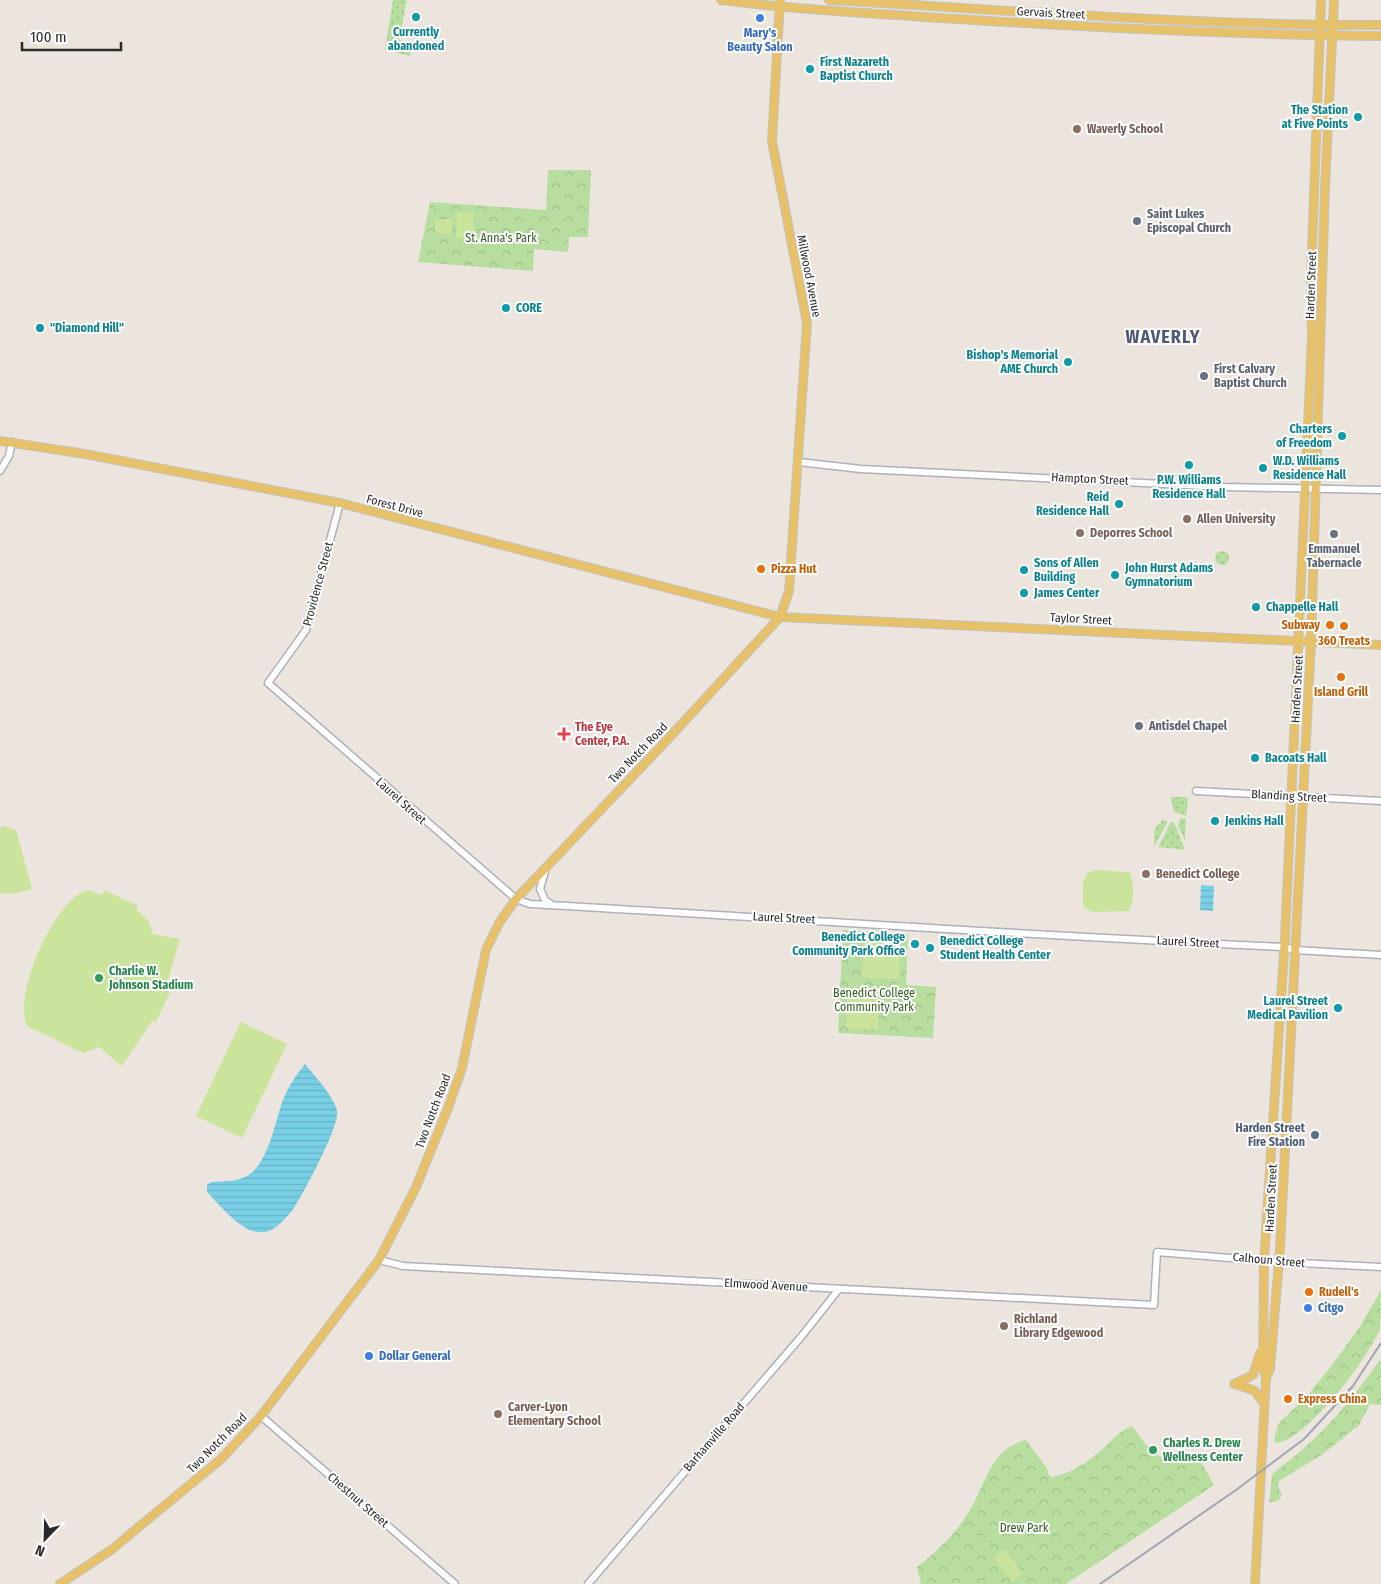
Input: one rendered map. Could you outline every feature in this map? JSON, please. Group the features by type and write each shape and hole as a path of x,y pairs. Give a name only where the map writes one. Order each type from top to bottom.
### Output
{"main road":[{"name":"Gervais Street","path":"721,0 1023,23 1320,36 1381,36"},
{"name":"Gervais Street","path":"829,0 1025,13 1319,26 1381,25"},
{"name":"Harden Street","path":"1255,1584 1266,1378 1263,1368 1264,1261 1292,796 1312,336 1311,279 1321,0"},
{"name":"Harden Street","path":"1266,1378 1270,1369 1279,1262 1304,797 1311,642 1314,488 1334,0"},
{"name":"Millwood Avenue","path":"780,3 772,141 807,323 789,591 780,616"},
{"name":"Forest Drive","path":"0,441 92,455 340,503 780,616"},
{"name":"Taylor Street","path":"780,616 1381,645"},
{"name":"Two Notch Road","path":"60,1584 111,1550 221,1459 261,1416 378,1260 416,1187 448,1108 462,1068 486,950 499,923 516,899 548,864 780,616"},
{"path":"1263,1337 1254,1373 1248,1379 1234,1384 1255,1391 1265,1406"}],"street":[{"path":"0,471 9,456 12,442"},
{"name":"Hampton Street","path":"799,462 861,469 1304,490 1314,488 1381,490"},
{"name":"Providence Street","path":"268,683 306,630 340,503"},
{"name":"Laurel Street","path":"268,683 516,899 530,904 838,921 1003,933 1284,947 1296,950 1381,955"},
{"name":"Blanding Street","path":"1196,792 1381,801"},
{"path":"548,864 541,878 540,889 545,900 553,905"},
{"name":"Calhoun Street","path":"1154,1305 1157,1252 1264,1261 1381,1267"},
{"name":"Elmwood Avenue","path":"378,1260 403,1266 1154,1305"},
{"name":"Barhamville Road","path":"588,1584 801,1338 839,1289"},
{"name":"Chestnut Street","path":"261,1416 455,1584"}],"green space":[{"path":"393,0 407,0 399,40 411,43 410,56 385,50"},
{"name":"St. Anna's Park","path":"548,170 591,170 588,237 569,237 568,252 534,249 533,271 418,262 430,202 546,210"},
{"path":"457,212 474,213 473,239 456,238"},
{"path":"435,219 452,219 452,234 435,233"},
{"path":"1219,551 1225,551 1229,558 1225,565 1219,565 1215,561 1215,555"},
{"path":"1171,797 1186,797 1188,800 1186,816 1174,812"},
{"path":"1180,818 1186,819 1185,841 1178,825"},
{"path":"1161,820 1168,821 1154,847 1154,831 1157,825 1161,823"},
{"path":"1171,822 1175,824 1185,850 1158,847"},
{"path":"3,826 16,830 32,889 12,894 0,893 0,828"},
{"path":"1095,870 1129,872 1133,891 1129,911 1094,912 1086,909 1083,905 1083,882 1087,873"},
{"name":"Charlie W. Johnson Stadium","path":"88,890 102,895 104,890 138,906 136,910 147,920 152,934 180,939 165,990 170,992 156,1022 152,1021 122,1066 99,1047 83,1053 27,1026 24,1012 31,972 50,929 62,911 75,897"},
{"name":"Benedict College Community Park","path":"843,930 908,934 906,985 936,987 933,1038 838,1033"},
{"path":"864,941 901,943 899,979 862,977"},
{"path":"848,998 879,1000 878,1030 846,1028"},
{"path":"241,1022 287,1044 242,1138 196,1116"},
{"path":"1381,1290 1380,1328 1374,1341 1351,1376 1319,1413 1303,1428 1288,1439 1276,1443 1274,1441 1278,1424 1307,1396 1332,1365 1361,1325"},
{"path":"1381,1358 1381,1405 1370,1404 1359,1425 1323,1454 1279,1481 1278,1487 1282,1495 1279,1500 1269,1503 1272,1475 1300,1452 1336,1417"},
{"name":"Drew Park","path":"1132,1426 1147,1446 1159,1456 1174,1459 1199,1458 1214,1485 1066,1584 921,1584 917,1567 938,1549 957,1528 968,1513 996,1460 1004,1451 1026,1440 1046,1467 1050,1477 1058,1476 1088,1461 1118,1434"},
{"path":"1005,1549 1023,1574 1012,1582 994,1557"}],"water":[{"path":"1201,885 1214,886 1213,911 1200,910"},
{"path":"305,1064 324,1087 335,1106 337,1111 333,1131 320,1160 294,1208 273,1229 257,1232 240,1225 233,1219 207,1192 207,1185 211,1182 241,1179 253,1172 260,1164 270,1143 285,1095 292,1081"}],"railway":[{"path":"1100,1584 1236,1490 1304,1439 1353,1386 1381,1343"}],"place":[{"name":"Currently abandoned","path":"416,17"},
{"name":"Mary's Beauty Salon","path":"760,18"},
{"name":"First Nazareth Baptist Church","path":"810,69"},
{"name":"The Station at Five Points","path":"1358,117"},
{"name":"Waverly School","path":"1077,129"},
{"name":"Saint Lukes Episcopal Church","path":"1137,221"},
{"name":"CORE","path":"506,308"},
{"name":"\"Diamond Hill\"","path":"40,328"},
{"name":"Bishop's Memorial AME Church","path":"1068,362"},
{"name":"First Calvary Baptist Church","path":"1204,376"},
{"name":"Charters of Freedom","path":"1342,436"},
{"name":"P.W. Williams Residence Hall","path":"1189,465"},
{"name":"W.D. Williams Residence Hall","path":"1263,468"},
{"name":"Reid Residence Hall","path":"1119,504"},
{"name":"Allen University","path":"1187,519"},
{"name":"Deporres School","path":"1080,533"},
{"name":"Emmanuel Tabernacle","path":"1334,534"},
{"name":"Pizza Hut","path":"761,569"},
{"name":"Sons of Allen Building","path":"1024,570"},
{"name":"John Hurst Adams Gymnatorium","path":"1115,575"},
{"name":"James Center","path":"1024,593"},
{"name":"Chappelle Hall","path":"1256,607"},
{"name":"Subway","path":"1330,625"},
{"name":"360 Treats","path":"1344,626"},
{"name":"Island Grill","path":"1341,677"},
{"name":"Antisdel Chapel","path":"1139,726"},
{"name":"The Eye Center, P.A.","path":"564,734"},
{"name":"Bacoats Hall","path":"1255,758"},
{"name":"Jenkins Hall","path":"1215,821"},
{"name":"Benedict College","path":"1146,874"},
{"name":"Benedict College Community Park Office","path":"915,944"},
{"name":"Benedict College Student Health Center","path":"930,948"},
{"name":"Charlie W. Johnson Stadium","path":"99,978"},
{"name":"Laurel Street Medical Pavilion","path":"1338,1008"},
{"name":"Harden Street Fire Station","path":"1315,1135"},
{"name":"Rudell's","path":"1309,1292"},
{"name":"Citgo","path":"1308,1308"},
{"name":"Richland Library Edgewood","path":"1004,1326"},
{"name":"Dollar General","path":"369,1356"},
{"name":"Express China","path":"1288,1399"},
{"name":"Carver-Lyon Elementary School","path":"498,1414"},
{"name":"Charles R. Drew Wellness Center","path":"1153,1450"}],"district":[{"name":"WAVERLY","path":"1163,337"}]}
